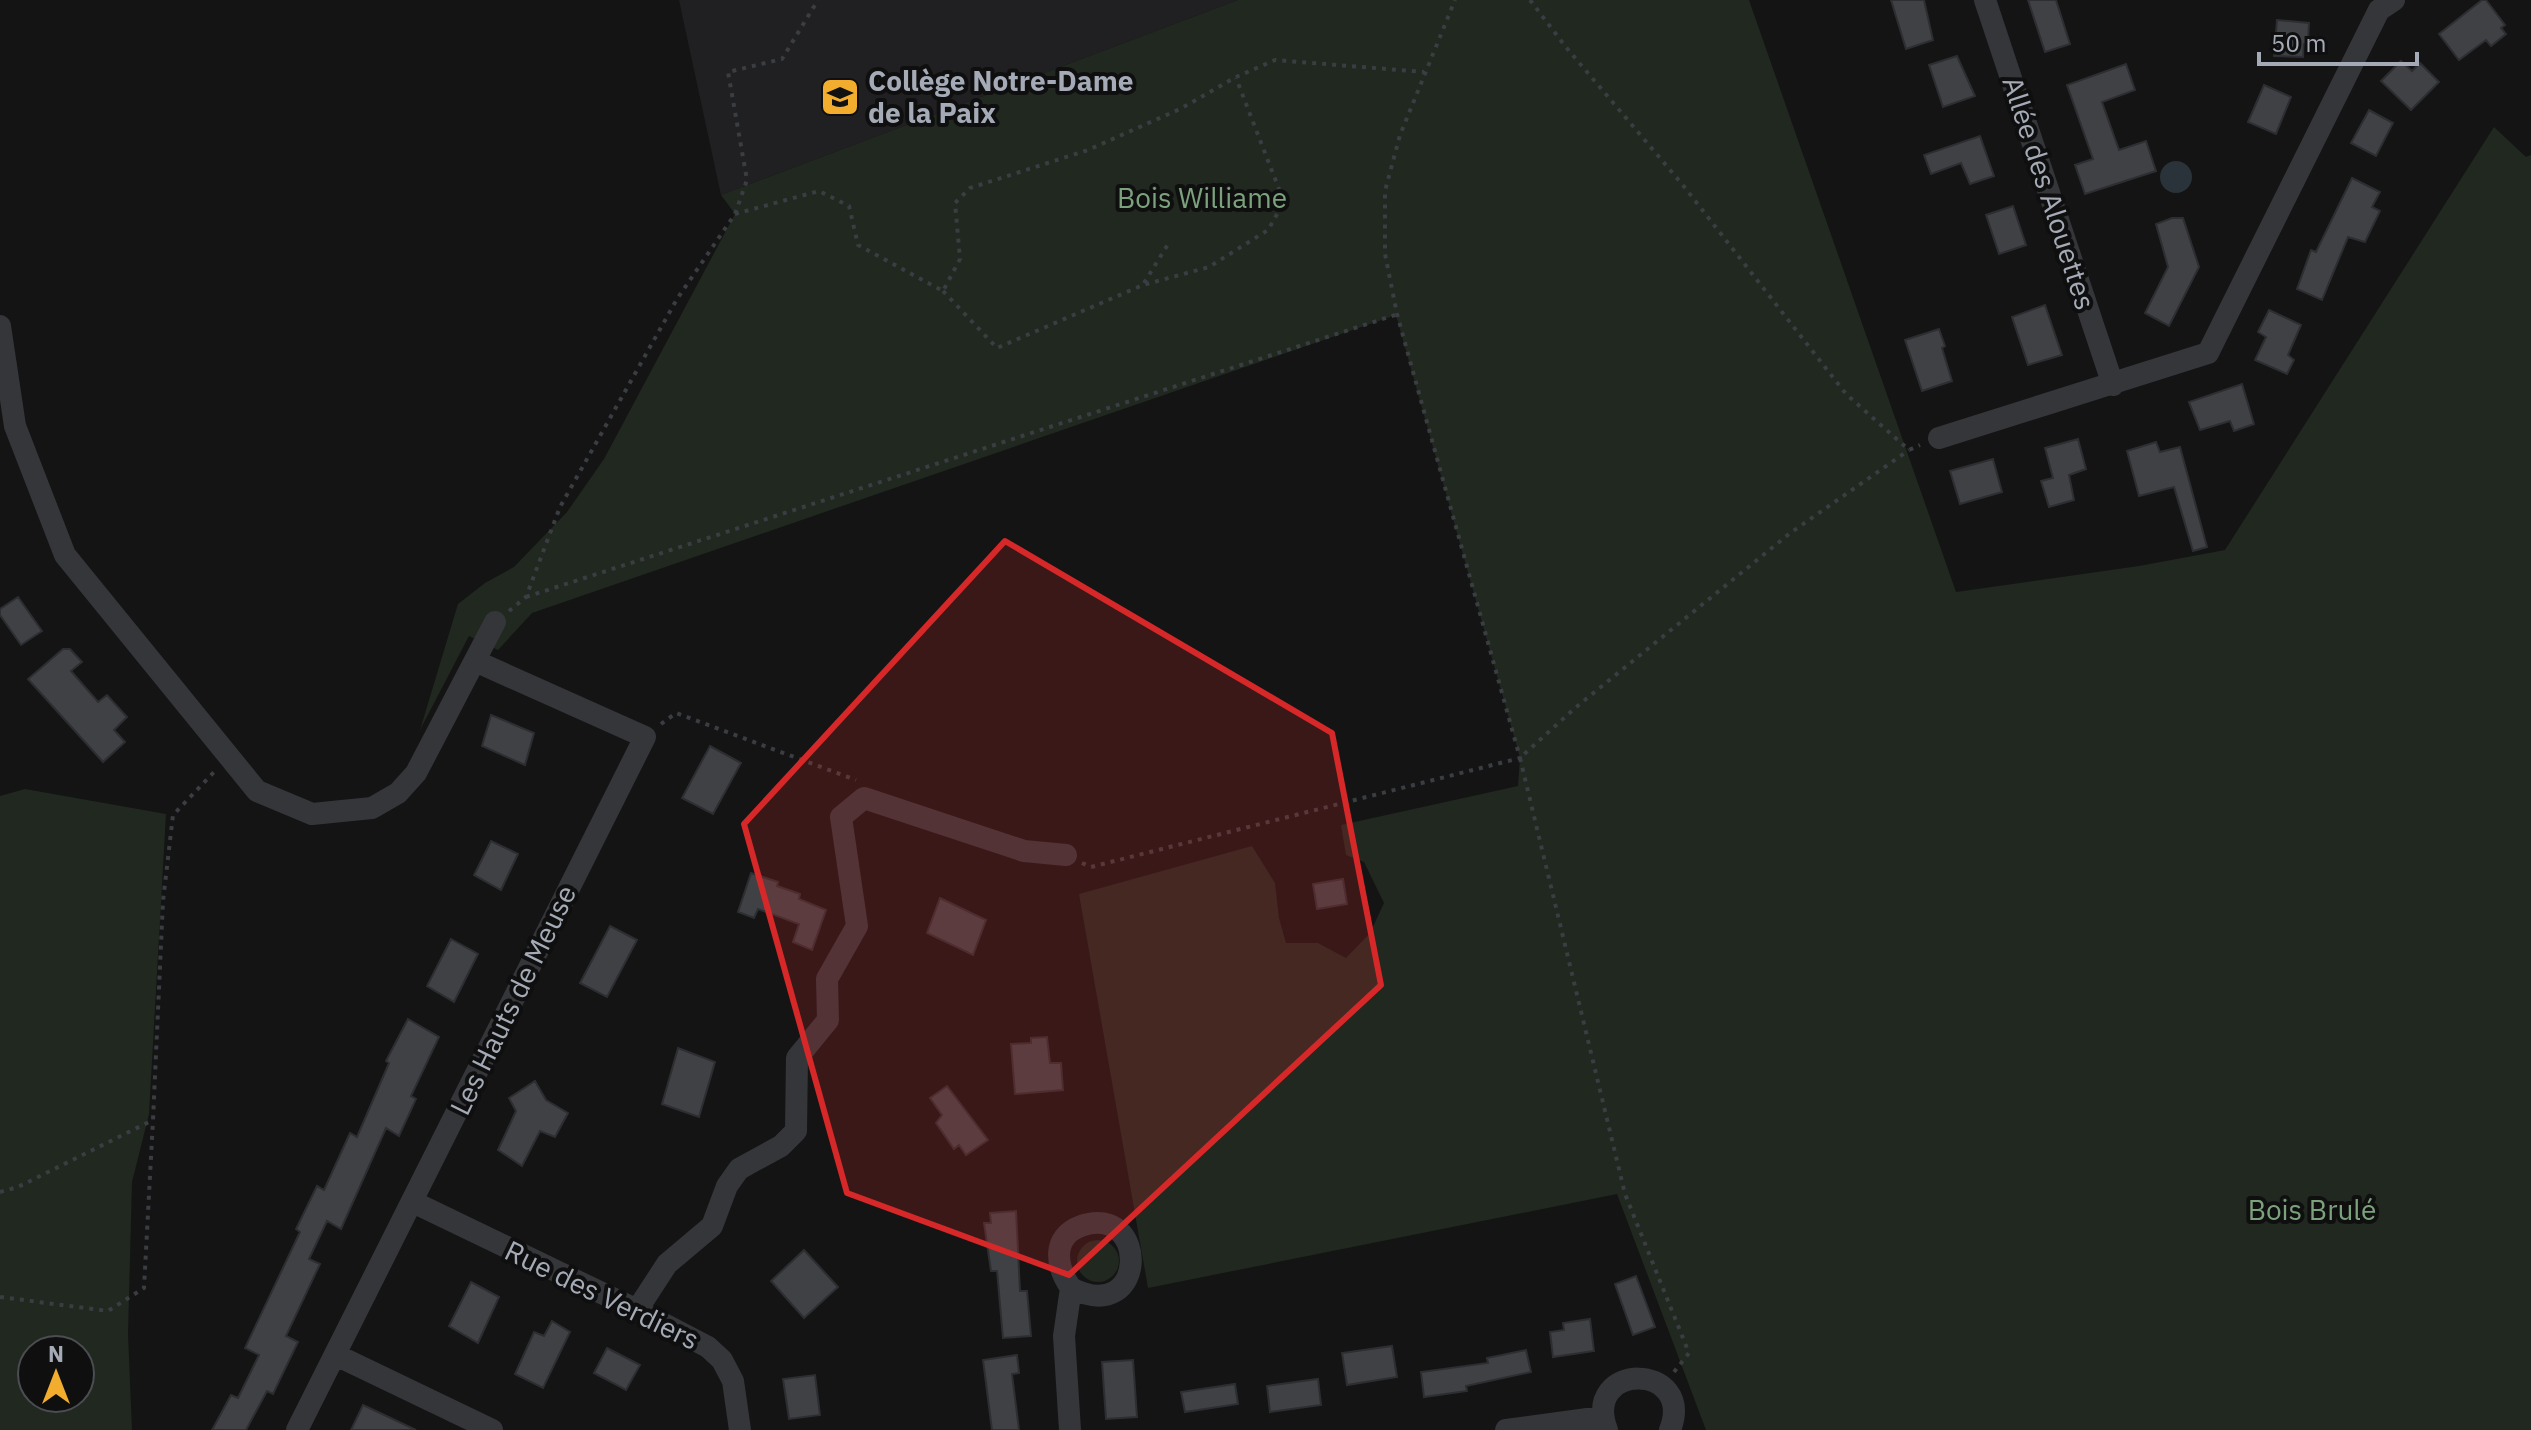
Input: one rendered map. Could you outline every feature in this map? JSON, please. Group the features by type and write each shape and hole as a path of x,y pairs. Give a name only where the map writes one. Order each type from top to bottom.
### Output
{"street":[{"name":"Allée des Alouettes","path":"1985,0 2113,385"},
{"path":"1939,438 2208,353 2382,3"},
{"path":"0,326 15,426 65,555 257,791 312,814 372,808 398,793 416,773 495,622"},
{"path":"475,661 645,737"},
{"name":"Les Hauts de Meuse","path":"297,1430 645,737"},
{"path":"637,1310 667,1264 712,1226 727,1186 739,1169 781,1146 796,1131 797,1058 828,1020 827,979 857,926 841,817 864,798 1024,851 1066,855"},
{"name":"Rue des Verdiers","path":"413,1202 708,1347 722,1360 733,1381 740,1430"},
{"path":"1070,1430 1064,1336 1071,1288"},
{"path":"336,1355 492,1430"},
{"path":"1506,1430 1605,1424 1605,1400 1615,1386 1630,1378 1648,1378 1663,1386 1673,1401 1675,1418 1670,1430"}],"path":[{"path":"526,597 560,507 590,452 677,299 735,214 747,180 728,72 782,59 818,0"},
{"path":"1455,0 1400,135 1385,191 1385,254 1397,314 1520,758 1625,1194 1689,1353 1663,1386"},
{"path":"1530,0 1682,184 1846,394 1909,450"},
{"path":"943,291 960,259 955,203 970,188 1088,150 1180,109 1236,77 1275,60 1424,72"},
{"path":"735,214 819,191 849,206 858,245 943,291 997,348 1143,285 1209,267 1268,230 1284,202 1236,77"},
{"path":"1143,285 1170,241"},
{"path":"495,622 526,597 1397,314"},
{"path":"1066,855 1091,867 1520,758 1575,708 1789,534 1909,450 1939,438"},
{"path":"645,737 676,713 869,785"},
{"path":"0,1297 108,1311 144,1288 163,901 173,815 227,757"},
{"path":"0,1192 18,1187 153,1120"}],"highlighted area":[{"path":"1005,541 1332,733 1381,985 1069,1275 847,1193 744,824"}],"shaded area":[{"name":"Collège Notre-Dame de la Paix","path":"679,0 1238,0 721,195"},
{"path":"2176,161 2187,166 2192,177 2187,188 2176,193 2165,188 2160,177 2165,166"}],"green space":[{"path":"1238,0 1749,0 1956,592 2139,566 2225,550 2494,127 2526,157 2531,155 2531,1430 1706,1430 1617,1194 1148,1288 1079,894 1252,846 1275,883 1286,943 1318,943 1346,958 1370,933 1384,903 1364,862 1346,855 1341,825 1518,786 1520,758 1396,315 532,613 498,650 469,636 420,730 458,604 485,583 514,567 567,512 604,459 735,214 721,195"},
{"path":"25,789 166,814 149,1114 132,1182 128,1334 132,1430 0,1430 0,796"},
{"path":"1098,1240 1113,1246 1119,1261 1113,1276 1098,1282 1083,1276 1077,1261 1083,1246"}],"building":[{"path":"1891,0 1924,0 1933,40 1906,49"},
{"path":"2028,0 2056,0 2070,44 2045,52"},
{"path":"2486,0 2505,25 2501,28 2506,34 2491,46 2486,40 2459,60 2439,34"},
{"path":"2277,20 2309,23 2308,43 2304,44 2303,57 2274,56"},
{"path":"1957,56 1975,96 1943,107 1929,65"},
{"path":"2401,61 2412,71 2420,63 2439,82 2411,110 2381,81"},
{"path":"2126,64 2135,90 2102,102 2119,150 2146,141 2156,171 2085,194 2075,165 2093,159 2067,85"},
{"path":"2264,85 2291,97 2276,134 2248,122"},
{"path":"2369,110 2393,123 2376,156 2351,143"},
{"path":"1980,136 1994,176 1970,184 1961,163 1931,174 1924,155"},
{"path":"2352,178 2380,192 2372,207 2380,211 2365,242 2348,237 2322,300 2297,289 2311,250 2316,252"},
{"path":"2013,206 2026,245 1999,254 1986,215"},
{"path":"2183,218 2199,267 2169,326 2145,313 2168,267 2156,224"},
{"path":"2045,305 2062,355 2028,365 2012,317"},
{"path":"2269,310 2301,325 2288,355 2294,360 2287,374 2255,360 2266,337 2258,332"},
{"path":"1939,329 1952,381 1922,391 1905,340"},
{"path":"2242,384 2254,424 2234,431 2230,421 2200,430 2189,402"},
{"path":"2078,439 2086,469 2069,475 2074,500 2049,507 2041,481 2053,478 2045,448"},
{"path":"2156,442 2160,452 2180,447 2207,547 2193,551 2174,487 2139,496 2127,451"},
{"path":"1993,459 2002,492 1960,504 1950,471"},
{"path":"18,597 42,631 21,645 0,615 0,609"},
{"path":"63,649 70,649 82,662 71,671 98,702 107,695 127,717 114,730 125,742 103,762 28,679"},
{"path":"491,715 534,733 525,765 482,746"},
{"path":"710,746 741,763 713,814 682,798"},
{"path":"491,841 518,854 501,890 474,875"},
{"path":"751,873 778,882 777,886 800,894 799,899 826,910 812,950 793,942 799,924 758,909 754,918 738,912"},
{"path":"1343,879 1347,904 1317,909 1313,884"},
{"path":"940,898 986,920 973,955 927,933"},
{"path":"610,926 637,940 607,997 580,983"},
{"path":"451,939 478,954 454,1002 427,986"},
{"path":"408,1019 439,1037 411,1096 416,1099 399,1136 386,1128 341,1229 327,1221 309,1259 320,1264 286,1336 298,1342 273,1394 267,1391 246,1430 212,1430 231,1395 238,1398 259,1355 245,1348 300,1232 296,1229 317,1186 324,1190 350,1133 357,1137 389,1063 386,1061"},
{"path":"1047,1037 1050,1063 1061,1063 1063,1090 1015,1094 1011,1044 1031,1043 1031,1038"},
{"path":"678,1048 715,1062 699,1117 662,1104"},
{"path":"535,1081 546,1100 568,1113 555,1137 540,1131 522,1166 498,1150 516,1111 509,1098"},
{"path":"947,1086 988,1140 966,1155 959,1145 954,1149 936,1123 942,1115 930,1098"},
{"path":"1016,1211 1020,1291 1027,1291 1031,1336 1003,1338 997,1271 991,1271 984,1223 991,1223 990,1213"},
{"path":"804,1250 838,1287 804,1318 771,1281"},
{"path":"1636,1276 1655,1327 1633,1335 1615,1284"},
{"path":"471,1282 499,1297 478,1343 449,1326"},
{"path":"1590,1319 1594,1351 1553,1357 1550,1332 1564,1330 1563,1323"},
{"path":"552,1321 570,1332 543,1388 515,1374 534,1332 544,1336"},
{"path":"1392,1346 1397,1377 1347,1385 1342,1353"},
{"path":"607,1348 640,1365 626,1390 594,1373"},
{"path":"1526,1350 1531,1372 1466,1386 1467,1391 1424,1397 1421,1372 1488,1363 1487,1358"},
{"path":"1017,1355 1019,1373 1012,1374 1019,1430 992,1430 983,1360"},
{"path":"1133,1360 1137,1417 1106,1419 1102,1362"},
{"path":"815,1375 820,1415 789,1419 783,1379"},
{"path":"1318,1379 1321,1405 1270,1412 1267,1386"},
{"path":"1235,1384 1238,1404 1185,1412 1181,1392"},
{"path":"363,1405 416,1430 351,1430"}],"place":[{"name":"Collège Notre-Dame de la Paix","path":"840,97"}],"park label":[{"name":"Bois Williame","path":"1202,198"},
{"name":"Bois Brulé","path":"2312,1210"}]}
